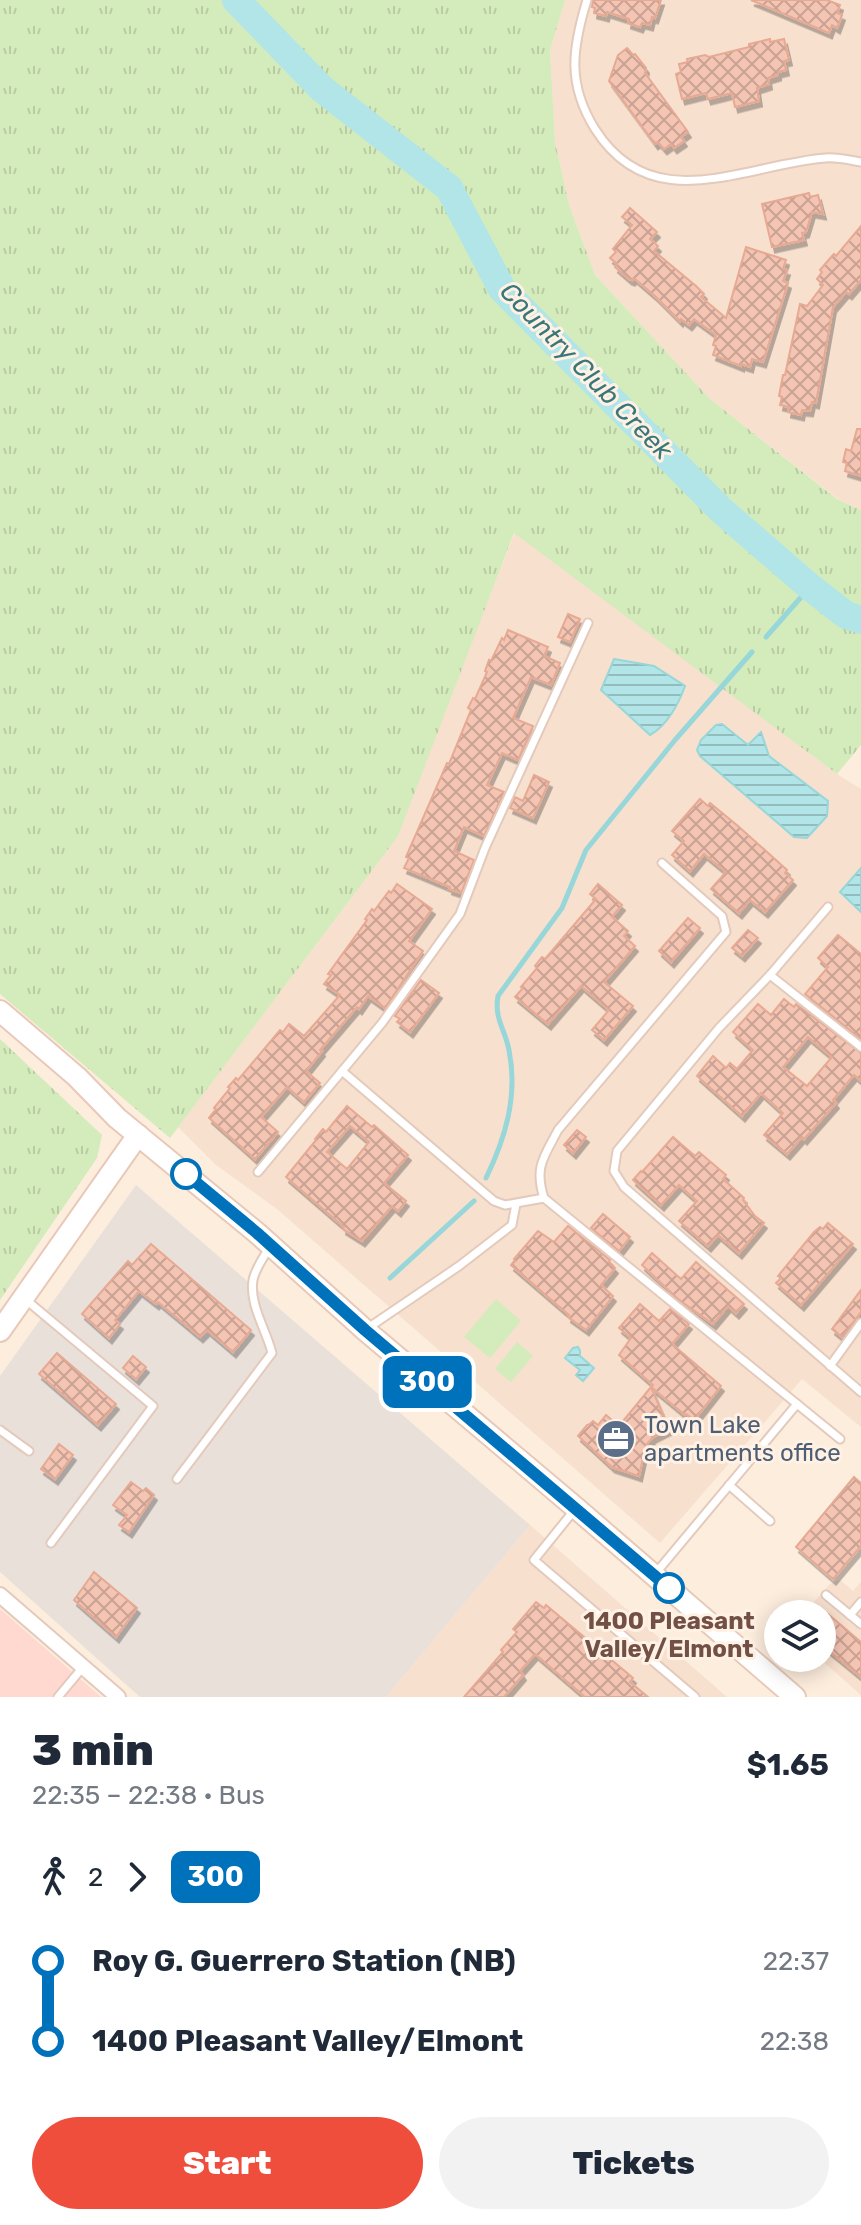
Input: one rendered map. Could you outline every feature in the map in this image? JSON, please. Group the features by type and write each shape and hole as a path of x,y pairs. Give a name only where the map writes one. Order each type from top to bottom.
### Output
{"main road":[{"path":"0,1011 77,1077 117,1118 271,1244 365,1330 576,1508 788,1695"},
{"path":"0,1331 138,1135"}],"street":[{"path":"0,1595 118,1697"}],"lane":[{"path":"587,0 574,49 577,90 585,113 599,136 634,169 682,182 706,181 825,158 861,162"},
{"path":"258,1172 382,1023 460,914 485,848 588,623"},
{"path":"662,863 722,916 726,932 558,1130 542,1162 538,1181 544,1198 840,1439"},
{"path":"828,907 770,975 719,1028 617,1151 614,1171 624,1187 861,1392"},
{"path":"770,975 861,1047"},
{"path":"342,1071 494,1201 505,1205 544,1198"},
{"path":"365,1330 459,1266 512,1225 516,1204"},
{"path":"177,1479 272,1353 253,1300 253,1278 271,1244"},
{"path":"23,1298 153,1406 51,1543"},
{"path":"830,1366 861,1323"},
{"path":"654,1576 797,1404"},
{"path":"0,1430 29,1451"},
{"path":"729,1485 770,1521"},
{"path":"576,1508 534,1560 695,1697"},
{"path":"826,1595 861,1624"},
{"path":"850,1615 861,1602"},
{"path":"58,1697 83,1667"}],"shaded area":[{"path":"565,0 861,0 861,510 838,499 710,399 595,275 569,205 555,142 550,50"},
{"path":"515,532 861,789 861,1427 802,1379 660,1543 277,1209 216,1165 178,1127 392,844"},
{"path":"136,1185 530,1525 386,1697 140,1697 0,1572 0,1376"},
{"path":"530,1525 727,1697 386,1697"},
{"path":"840,1580 853,1591 861,1582 861,1695 835,1672 836,1600 816,1600 830,1584"},
{"path":"0,1609 101,1697 0,1697"}],"green space":[{"path":"0,0 565,0 550,50 555,142 569,205 595,275 710,399 837,499 861,510 861,745 837,774 514,533 398,836 170,1138 0,994"},
{"path":"0,1039 102,1135 97,1158 0,1300"},
{"path":"496,1299 521,1321 490,1358 464,1337"},
{"path":"517,1342 533,1356 511,1382 495,1369"}],"water":[{"path":"614,659 654,666 685,686 672,714 650,735 601,690"},
{"path":"722,724 748,745 761,732 769,756 828,801 827,816 807,838 794,837 700,756 697,750 701,740 716,725"},
{"path":"861,868 861,912 840,892"},
{"path":"578,1347 580,1356 594,1368 583,1381 576,1375 580,1370 565,1358 573,1348"}],"building":[{"path":"593,0 661,0 650,25 642,23 640,27 628,23 629,19 607,12 606,16 594,13"},
{"path":"751,0 827,0 840,5 837,13 842,15 837,28 832,25 829,33"},
{"path":"770,39 770,42 784,39 789,60 784,61 786,70 768,78 769,84 757,88 759,101 735,107 732,93 708,99 706,93 682,99 676,74 681,72 679,64 688,62 687,59 709,57"},
{"path":"627,48 646,68 645,73 688,132 681,137 684,141 674,148 671,144 664,149 658,142 655,144 609,81 618,55"},
{"path":"809,193 810,197 818,195 823,214 812,212 806,232 802,233 804,240 772,247 762,204"},
{"path":"630,208 657,232 650,239 658,246 654,251 696,286 704,294 701,297 726,318 746,247 786,260 783,269 787,270 783,281 788,283 763,362 752,359 750,367 741,366 713,355 716,335 694,319 689,325 680,321 634,278 629,279 615,267 617,264 610,258 616,252 613,249 632,225 622,217"},
{"path":"861,226 861,280 833,307 816,403 812,402 810,411 802,410 801,415 788,412 789,407 780,405 782,397 779,396 800,304 807,306 823,285 817,279 822,272 820,270"},
{"path":"857,429 861,429 861,476 845,471 847,463 843,462 846,449 851,451"},
{"path":"568,614 580,619 570,642 558,637"},
{"path":"508,630 548,647 544,656 560,663 551,685 531,677 513,718 533,726 518,760 502,753 487,785 504,792 484,836 464,827 454,851 474,860 461,893 404,868 409,858 406,857 471,710 468,708 487,672 489,660"},
{"path":"534,775 549,782 533,818 510,808 515,797 523,801"},
{"path":"700,799 708,806 710,803 738,826 787,870 785,873 793,880 765,912 750,900 739,913 711,889 726,872 704,854 690,871 672,855 684,841 672,831"},
{"path":"397,884 432,909 409,941 423,951 385,1008 368,996 320,1050 306,1071 320,1083 304,1102 287,1087 261,1117 278,1132 255,1159 209,1118 214,1108 228,1087 236,1078 238,1080 280,1030 283,1032 289,1024 304,1036 340,995 324,984 331,975 328,974 372,909 374,911"},
{"path":"598,884 622,905 612,917 628,931 624,936 635,946 604,982 633,1006 604,1040 592,1030 609,1010 581,986 548,1024 515,997 542,957 545,959 596,899 590,894"},
{"path":"688,918 700,928 671,962 659,951"},
{"path":"748,930 758,938 742,956 732,948"},
{"path":"838,935 861,954 861,1039 805,994 828,967 818,958"},
{"path":"421,980 439,993 410,1032 397,1022 400,1019 395,1016"},
{"path":"784,999 794,1007 796,1004 861,1053 861,1081 854,1075 833,1100 836,1103 787,1154 764,1135 783,1113 761,1093 742,1116 697,1076 713,1056 726,1068 730,1063 737,1069 753,1050 733,1032 758,1004 771,1015","holes":["808,1037 832,1057 807,1086 783,1067"]},
{"path":"347,1106 408,1155 384,1183 406,1201 398,1211 392,1206 362,1241 343,1229 286,1177 323,1129 326,1132","holes":["350,1126 369,1142 347,1169 327,1152"]},
{"path":"577,1130 586,1137 573,1153 564,1145"},
{"path":"673,1137 695,1156 699,1152 726,1175 723,1179 744,1198 755,1216 764,1223 739,1253 718,1235 708,1246 679,1221 697,1201 679,1185 661,1205 633,1180"},
{"path":"603,1214 630,1237 619,1251 591,1228"},
{"path":"828,1223 853,1244 801,1305 776,1283 781,1278 778,1276 814,1232"},
{"path":"568,1226 610,1260 615,1268 601,1285 613,1296 586,1330 511,1265 538,1231 554,1242"},
{"path":"151,1244 251,1330 233,1352 207,1330 200,1337 158,1302 156,1304 139,1291 115,1320 120,1324 109,1338 82,1314 128,1261 132,1265"},
{"path":"652,1253 681,1279 696,1262 744,1304 736,1313 728,1306 713,1324 678,1299 642,1265"},
{"path":"861,1290 861,1312 842,1337 832,1329"},
{"path":"640,1304 659,1321 670,1309 689,1324 672,1344 721,1386 694,1420 651,1387 653,1385 619,1355 631,1338 619,1328"},
{"path":"57,1353 116,1404 98,1425 39,1374"},
{"path":"133,1356 146,1367 136,1379 123,1368"},
{"name":"Town Lake apartments office","path":"651,1387 669,1429 653,1437 646,1445 639,1476 612,1467 578,1436 587,1425 593,1421 598,1425 606,1415 619,1426"},
{"path":"59,1444 73,1455 55,1479 41,1469"},
{"path":"854,1477 861,1483 861,1546 833,1579 796,1547"},
{"path":"131,1482 154,1495 129,1532 119,1525 127,1515 113,1505"},
{"path":"94,1572 137,1608 116,1637 74,1600"},
{"path":"536,1602 544,1608 546,1605 633,1678 630,1682 648,1697 585,1697 535,1654 520,1671 523,1675 504,1697 464,1697 503,1652 501,1650 517,1632 513,1629"},
{"path":"836,1621 861,1642 861,1677 836,1656"}],"waterway":[{"name":"Country Club Creek","path":"236,0 322,89 449,188 502,289 721,510 810,587 846,615 861,620"},
{"path":"766,637 810,587"},
{"path":"486,1178 499,1147 511,1099 511,1067 499,1018 498,996 562,908 586,850 675,740 752,652"},
{"path":"390,1278 474,1201"}],"bus line":[{"name":"300","path":"186,1174 669,1588"}],"place":[{"name":"Town Lake apartments office","path":"616,1439"},
{"name":"1400 Pleasant Valley/Elmont","path":"669,1588"}]}
